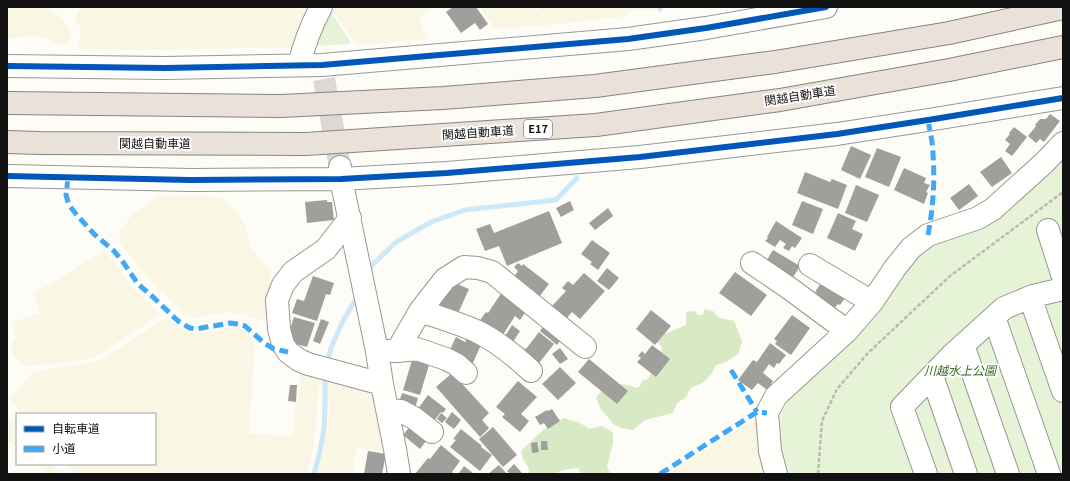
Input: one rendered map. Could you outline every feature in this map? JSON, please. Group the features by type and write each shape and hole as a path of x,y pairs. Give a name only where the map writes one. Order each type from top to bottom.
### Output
{"highway":[{"path":"7,103 281,106 443,98 595,86 791,59 949,33 1063,8"},
{"name":"関越自動車道","path":"7,142 40,144 306,144 596,124 780,100 949,70 1063,47"}],"street":[{"path":"299,65 309,32 321,7"},
{"path":"7,66 165,68 299,65 323,72 628,39 706,28 826,7"},
{"path":"7,176 190,180 340,173 447,173 640,157 837,134 1063,98"},
{"path":"776,474 770,451 767,413 776,396 847,331 872,302 894,268 911,248 928,236 978,218 993,209 1045,162 1063,143"},
{"path":"340,173 350,218 387,351 382,384 399,474"},
{"path":"350,218 326,249 293,272 283,286 277,300 279,329 285,348 299,360 308,364 382,384"},
{"path":"1048,230 1063,276"},
{"path":"752,263 789,288 847,331"},
{"path":"810,264 872,302"},
{"path":"387,351 445,279 464,267 478,268 492,272 586,347"},
{"path":"926,474 902,407 951,356 1004,308 1030,297 1063,289"},
{"path":"1030,297 1063,392"},
{"path":"420,311 476,331 512,353 531,371"},
{"path":"994,317 1049,474"},
{"path":"963,345 1008,474"},
{"path":"387,351 417,349 446,359 456,364 466,373"},
{"path":"932,376 966,474"},
{"path":"388,410 401,411 414,418 432,432"}],"path":[{"path":"818,474 822,421 837,389 868,353 950,276 1063,192"}],"shaded area":[{"path":"7,7 46,7 61,17 72,35 68,44 60,45 46,38 28,36 7,39"},
{"path":"81,7 314,7 298,47 144,50 79,49 78,46 82,30 74,20"},
{"path":"330,7 434,7 419,17 426,39 377,44 355,43"},
{"path":"480,7 535,7 548,25 495,29"},
{"path":"537,7 656,7 655,10 629,10 628,16 549,25"},
{"path":"157,196 221,197 235,209 246,228 251,247 261,261 270,268 271,276 266,316 260,321 241,314 227,312 193,318 186,314 158,289 120,244 119,232 131,216"},
{"path":"104,251 116,264 130,286 160,313 158,316 94,358 52,364 23,366 15,357 10,348 16,338 12,322 40,313 33,294"},
{"path":"167,317 173,323 187,331 197,334 238,327 254,337 255,341 249,433 292,437 299,384 304,367 320,372 312,454 306,474 76,474 67,465 156,465 156,413 21,413 8,397 18,391 32,372 99,361"},
{"path":"328,373 351,380 379,399 387,451 356,448 352,474 317,474 323,452 329,414"},
{"path":"7,416 16,424 16,447 7,440"},
{"path":"755,419 758,422 767,474 666,474"},
{"path":"38,465 52,465 60,474 48,474"}],"green space":[{"path":"327,7 350,41 350,44 312,46"},
{"name":"川越水上公園","path":"1063,155 1063,474 785,474 781,462 779,425 782,411 789,399 926,246"},
{"path":"705,309 713,311 722,319 734,321 742,341 738,354 726,362 716,365 706,380 691,388 686,397 677,403 673,413 645,420 633,430 621,428 613,424 601,410 596,398 600,392 614,384 637,388 640,386 642,381 648,379 657,362 662,348 654,337 659,332 667,333 686,325 686,312 695,311 698,315 702,315"},
{"path":"564,418 580,423 590,429 601,426 613,433 613,444 607,467 611,474 581,474 578,468 564,470 556,474 528,474 529,469 523,459 521,451 543,430"}],"building":[{"path":"453,7 476,7 488,24 480,30 475,23 461,33 446,12"},
{"path":"1050,114 1060,121 1044,142 1040,139 1036,143 1028,136 1040,119 1046,119"},
{"path":"1014,127 1027,137 1012,156 1005,151 1010,144 1005,140"},
{"path":"851,146 871,155 860,179 841,170"},
{"path":"877,148 901,157 889,187 865,177"},
{"path":"1001,157 1012,173 992,187 980,172"},
{"path":"904,168 926,178 924,183 930,185 926,192 928,193 924,204 894,190"},
{"path":"805,172 830,182 832,179 847,185 838,209 797,193"},
{"path":"969,184 978,196 959,210 950,198"},
{"path":"856,185 879,195 867,222 845,213"},
{"path":"327,200 327,202 332,202 334,220 307,223 305,202"},
{"path":"570,201 574,210 561,217 556,208"},
{"path":"802,201 823,209 813,234 792,225"},
{"path":"608,208 613,216 595,230 589,223"},
{"path":"549,211 562,243 507,266 499,246 485,251 476,229 490,224 494,233"},
{"path":"838,213 856,221 852,229 863,234 855,251 827,238"},
{"path":"776,221 802,238 795,248 792,246 789,251 783,248 786,244 780,240 775,247 765,241"},
{"path":"592,240 610,253 598,270 590,264 592,262 581,254"},
{"path":"773,250 800,266 789,284 762,268"},
{"path":"518,263 522,266 523,264 549,284 536,301 511,281 518,271 514,267"},
{"path":"607,268 619,278 609,290 597,281"},
{"path":"735,272 767,295 751,316 719,293"},
{"path":"584,273 605,291 580,319 572,312 566,319 551,307 566,291 562,288 568,281 573,285"},
{"path":"313,276 334,283 330,295 326,294 317,321 292,313 297,299 304,301"},
{"path":"450,281 469,289 456,318 437,310"},
{"path":"821,283 845,298 840,305 838,304 833,310 814,297 817,293 815,292"},
{"path":"502,292 528,308 520,320 515,316 501,338 478,323 486,312 488,313"},
{"path":"651,310 671,326 655,345 636,329"},
{"path":"792,315 810,328 791,355 775,344 777,341 774,339"},
{"path":"294,317 315,323 307,347 293,343 294,340 287,338"},
{"path":"321,319 329,322 320,344 313,341"},
{"path":"548,320 565,334 557,345 540,331"},
{"path":"512,325 520,331 513,342 505,336"},
{"path":"539,332 554,344 536,367 520,354 525,348 526,349"},
{"path":"456,337 465,342 467,338 481,345 471,367 447,356"},
{"path":"770,343 786,355 774,368 769,364 763,373 773,381 767,390 758,383 752,390 738,380 753,360 757,362"},
{"path":"652,345 670,359 656,377 637,362 641,358 638,356 642,351 645,354"},
{"path":"560,348 568,359 560,364 552,354"},
{"path":"589,359 628,391 617,404 578,372"},
{"path":"412,360 429,365 420,395 403,390"},
{"path":"560,367 576,383 558,400 542,384"},
{"path":"452,373 489,413 482,420 489,428 480,437 436,387"},
{"path":"518,381 537,397 521,414 529,421 520,432 502,417 505,414 496,407"},
{"path":"290,385 297,385 296,402 288,401"},
{"path":"402,393 418,398 414,411 398,406"},
{"path":"428,395 446,409 443,413 441,412 431,425 415,413"},
{"path":"552,409 560,421 548,429 544,423 540,425 535,417 547,410"},
{"path":"452,412 461,420 454,429 445,422"},
{"path":"441,413 447,418 442,423 437,419"},
{"path":"412,424 429,437 420,449 403,435"},
{"path":"493,427 517,455 503,467 479,439"},
{"path":"461,429 492,455 480,471 450,447 456,440 453,439"},
{"path":"541,441 547,441 548,450 541,450"},
{"path":"537,442 539,452 532,453 531,443"},
{"path":"441,445 460,461 452,472 453,473 415,474 428,458 430,459"},
{"path":"368,451 386,454 382,474 364,474"},
{"path":"514,464 523,474 510,474 507,471"},
{"path":"499,465 507,474 488,474"},
{"path":"464,466 473,473 460,474 459,473"}],"waterway":[{"path":"369,268 396,242 431,222 465,210 556,200 577,178"},
{"path":"327,364 331,348 342,323 358,295"},
{"path":"314,474 324,427 325,373"}],"tunnel":[{"path":"324,79 340,167"}],"marked path":[{"path":"928,120 932,146 934,185 928,235"},
{"path":"68,178 66,195 69,205 94,234 114,251 138,284 178,321 190,328 196,329 230,323 245,326 264,343 274,349 288,352"},
{"path":"731,370 757,412"},
{"path":"660,474 757,412 767,413"}],"cycle path":[{"path":"7,66 165,68 322,65 628,39 706,28 826,7"},
{"path":"7,176 190,180 341,179 447,173 640,157 837,134 1063,98"}]}
